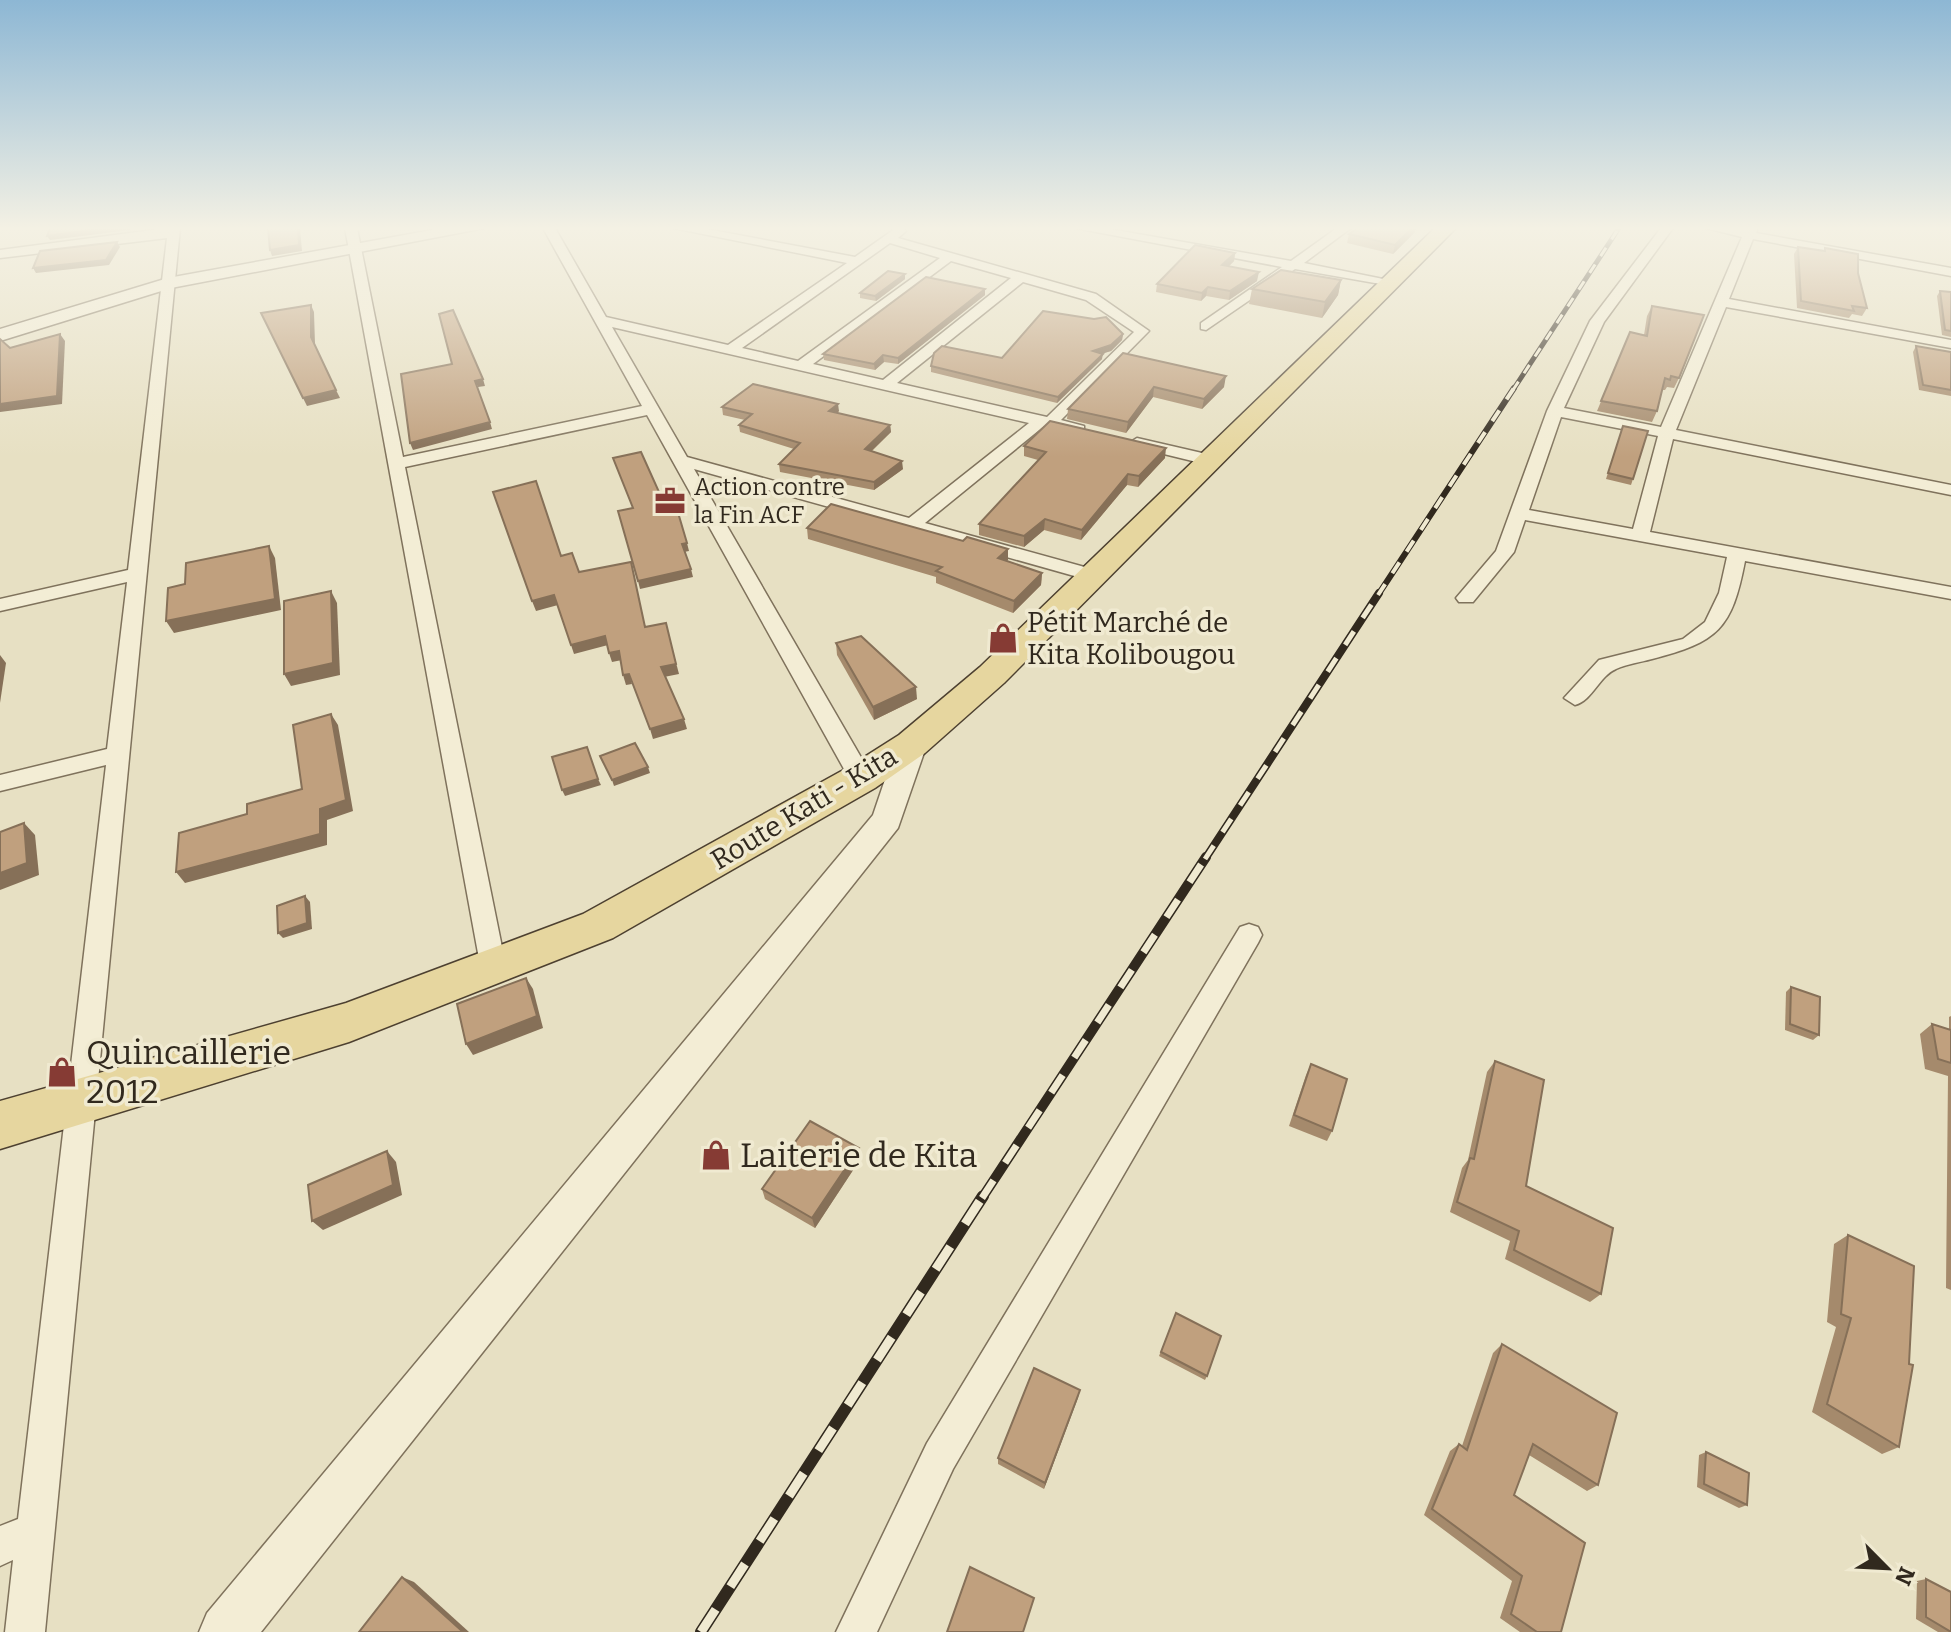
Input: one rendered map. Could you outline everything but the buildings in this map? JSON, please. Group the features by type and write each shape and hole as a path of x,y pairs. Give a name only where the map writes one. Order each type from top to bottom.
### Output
{"main road":[{"name":"Route Kati - Kita","path":"0,1125 349,1022 598,926 770,832 861,778 912,744 992,675 1369,304"}],"street":[{"path":"0,335 100,304"},
{"path":"25,1632 166,304"},
{"path":"365,304 492,967"},
{"path":"592,304 861,778"},
{"path":"731,349 796,304"},
{"path":"802,365 885,304"},
{"path":"886,385 987,304"},
{"path":"914,523 1046,422 1142,331 1102,304"},
{"path":"1206,326 1237,304"},
{"path":"1466,598 1505,552 1555,411 1597,321 1610,304"},
{"path":"1640,535 1667,433 1720,304"},
{"path":"1733,304 1951,344"},
{"path":"601,320 1093,433"},
{"path":"396,464 652,409"},
{"path":"1555,411 1951,490"},
{"path":"1122,440 1209,460"},
{"path":"680,460 1092,575"},
{"path":"1520,514 1951,593"},
{"path":"1575,698 1606,665 1690,643 1713,625 1729,593 1737,553"},
{"path":"0,605 137,574"},
{"path":"226,1632 887,820 912,744"},
{"path":"0,783 118,754"},
{"path":"856,1632 940,1456 1249,935"},
{"path":"0,1546 36,1531"}],"railway":[{"path":"1513,390 1569,304"},
{"path":"1378,595 1514,388"},
{"path":"1205,859 1379,593"},
{"path":"982,1198 1206,857"},
{"path":"701,1632 983,1196"}],"place":[{"name":"Action contre la Fin ACF","path":"670,501"},
{"name":"Pétit Marché de Kita Kolibougou","path":"1003,638"},
{"name":"Quincaillerie 2012","path":"62,1072"},
{"name":"Laiterie de Kita","path":"716,1155"}]}
